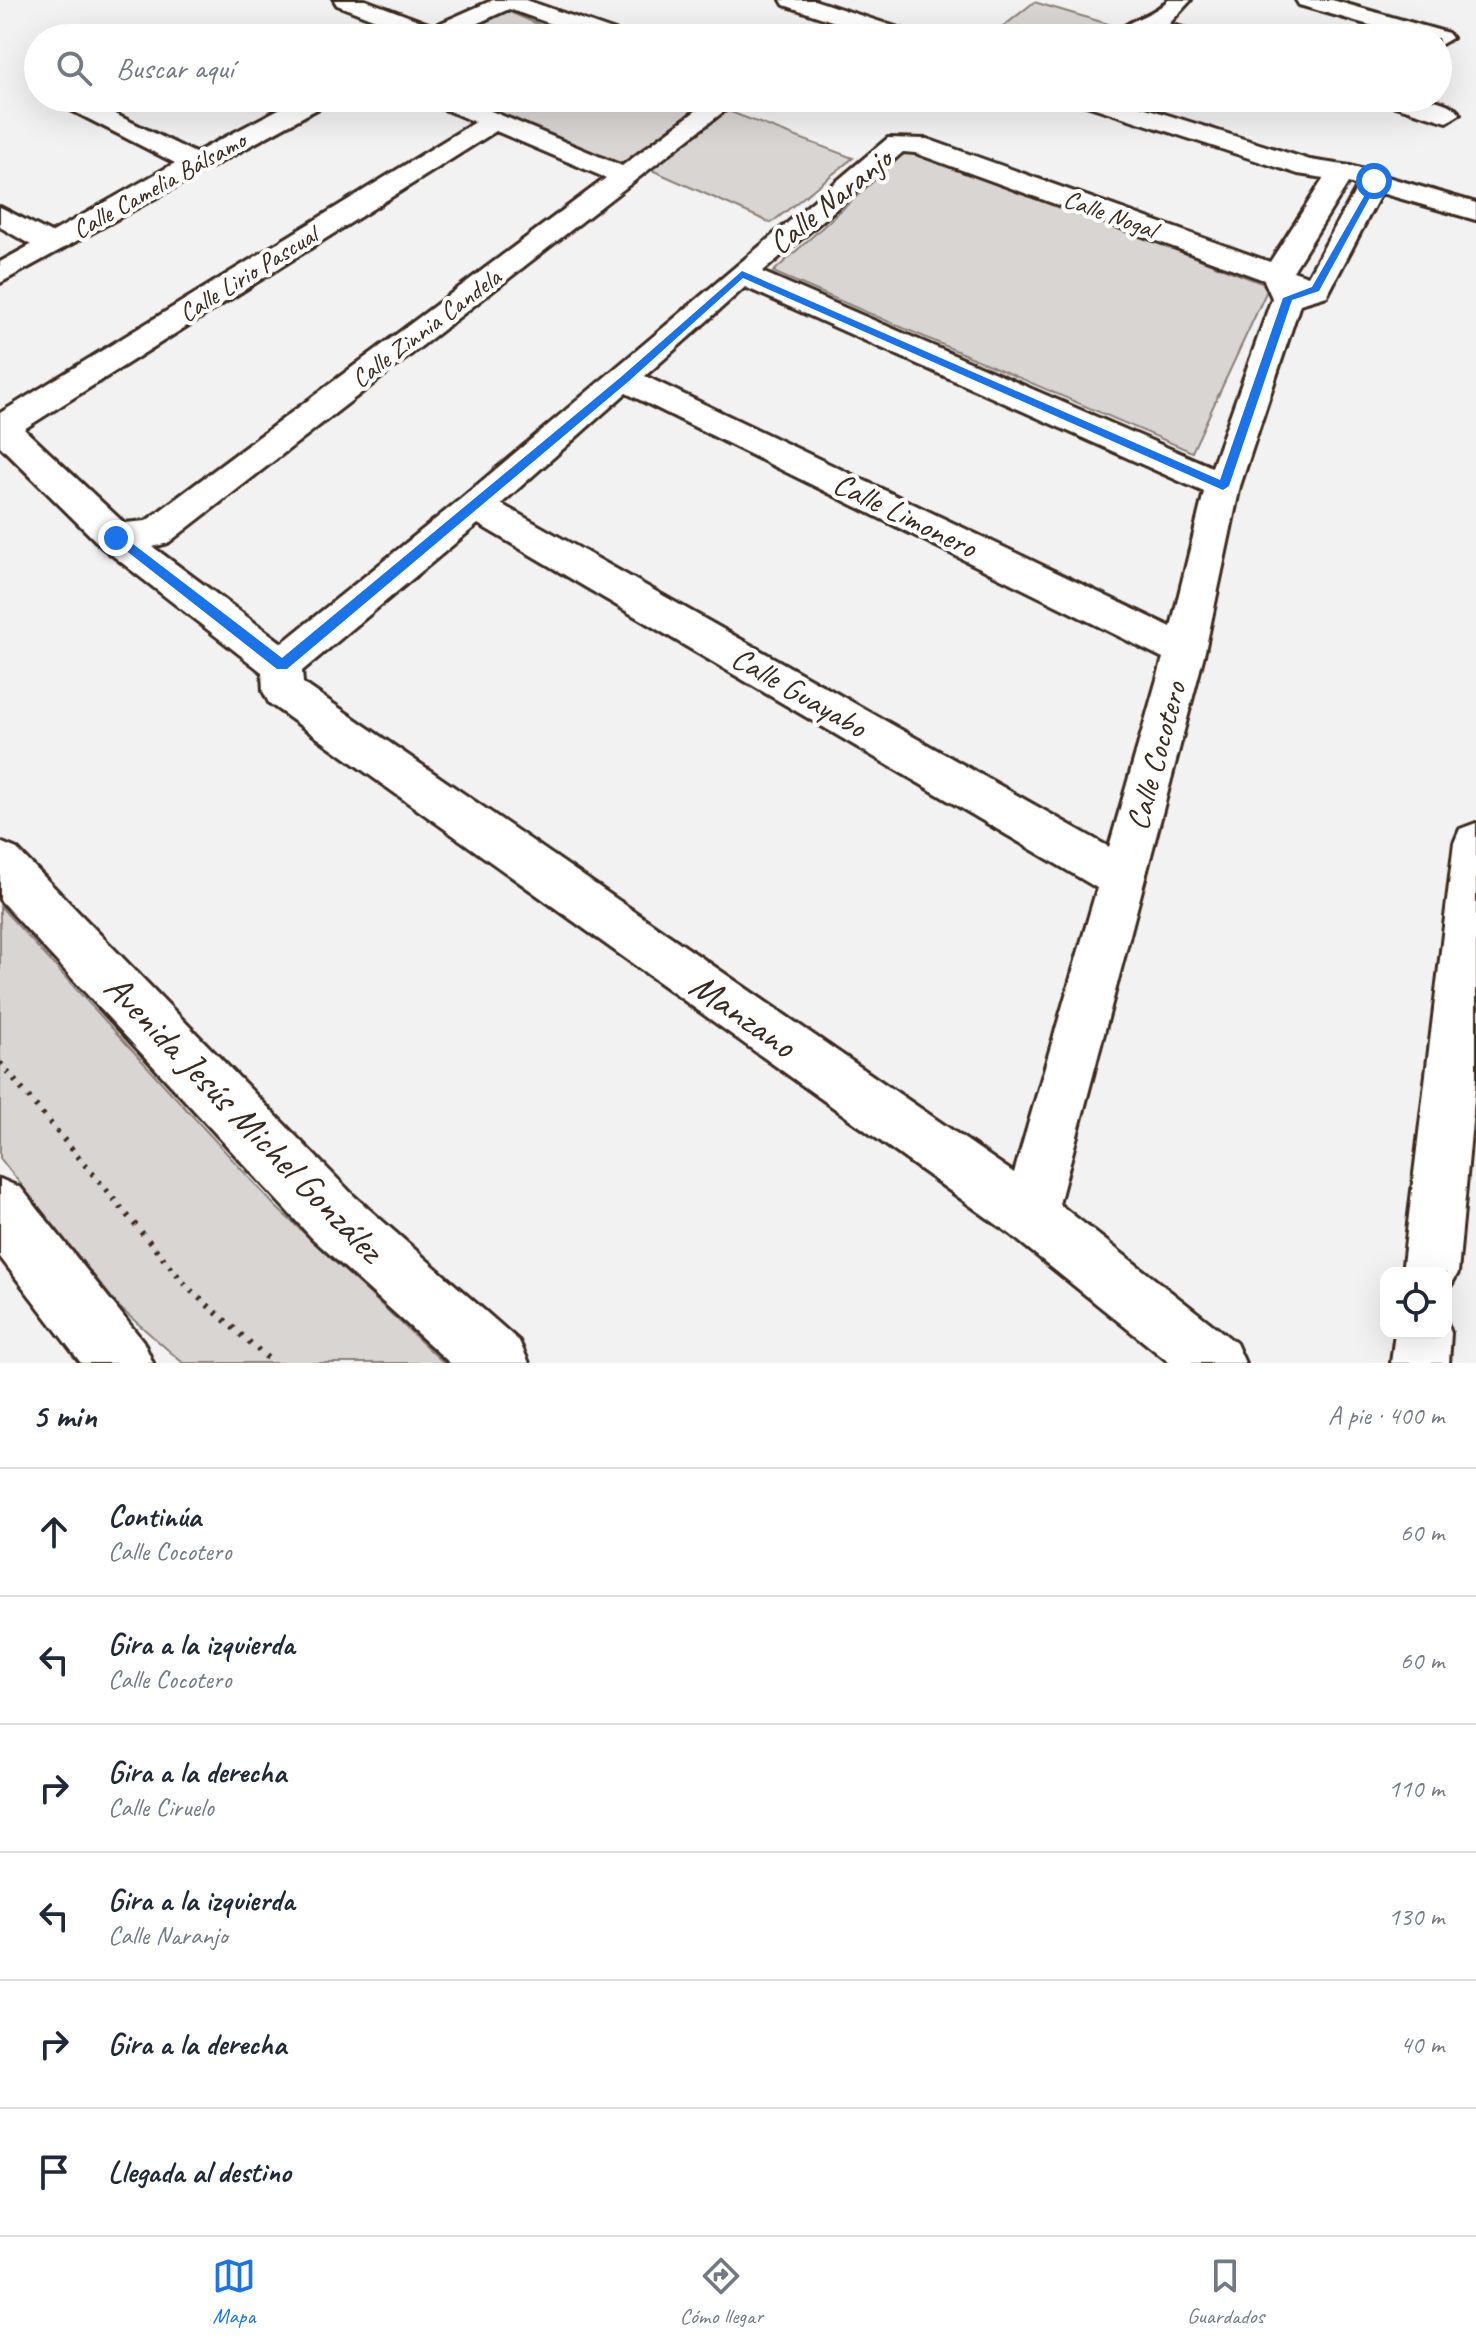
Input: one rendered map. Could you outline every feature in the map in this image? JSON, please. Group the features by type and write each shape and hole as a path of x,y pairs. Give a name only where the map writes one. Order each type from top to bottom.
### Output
{"main road":[{"name":"Avenida Jesús Michel González","path":"0,865 333,1217 497,1363"},
{"path":"0,1209 121,1363"}],"street":[{"path":"345,0 402,24"},
{"path":"792,0 864,24"},
{"path":"1164,24 1180,0"},
{"path":"1307,0 1391,24"},
{"path":"456,24 501,3 568,24"},
{"path":"94,112 195,163"},
{"name":"Calle Camelia Bálsamo","path":"0,274 195,163 292,112"},
{"path":"473,112 626,177"},
{"name":"Calle Zinnia Candela","path":"116,538 155,533 711,112"},
{"path":"1138,112 1371,188 1476,228"},
{"path":"1440,112 1447,114"},
{"name":"Calle Lirio Pascual","path":"1,426 495,121"},
{"name":"Calle Naranjo","path":"282,665 476,506 891,148 904,143"},
{"name":"Calle Nogal","path":"904,143 918,145 1293,287"},
{"name":"Calle Cocotero","path":"1029,1215 1185,651 1223,486 1293,287 1337,177"},
{"path":"1371,188 1476,212"},
{"name":"Calle Cocotero","path":"1293,287 1371,188"},
{"path":"0,215 52,245"},
{"path":"742,274 1223,486"},
{"name":"Calle Limonero","path":"625,379 1185,651"},
{"path":"1,426 116,538 282,665"},
{"name":"Calle Guayabo","path":"476,506 1122,878"},
{"name":"Manzano","path":"282,665 283,691 1029,1215 1216,1363"},
{"path":"1431,1267 1476,843"},
{"path":"1420,1363 1422,1339"}],"path":[{"path":"0,1063 188,1288 273,1363"}],"shaded area":[{"path":"1034,2 1108,24 1006,24"},
{"path":"507,11 538,24 481,24"},
{"path":"488,112 692,112 622,171"},
{"path":"722,112 730,112 853,158 771,223 645,167"},
{"path":"911,147 1269,286 1192,452 773,272"},
{"path":"0,906 276,1207 444,1363 183,1363 119,1307 0,1158"}],"route":[{"path":"116,538 282,665 476,506 742,274 1223,486 1287,298 1316,289 1374,181"}]}
